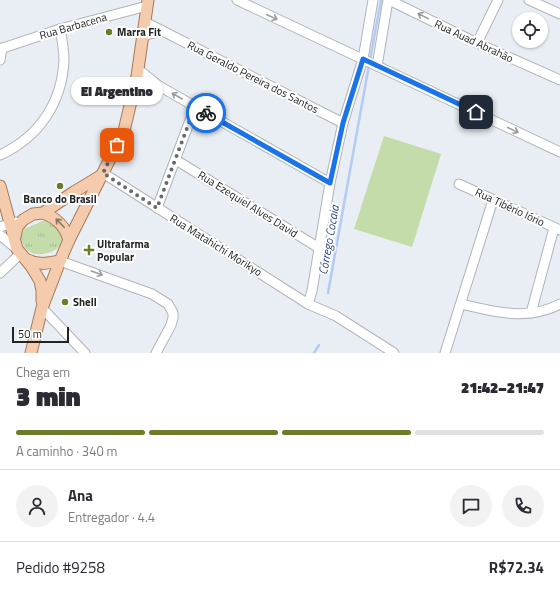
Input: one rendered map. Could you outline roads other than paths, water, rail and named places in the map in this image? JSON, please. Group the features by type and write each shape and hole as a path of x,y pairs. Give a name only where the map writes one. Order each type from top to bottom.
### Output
{"main road":[{"path":"31,352 42,308 60,261 69,240 124,131 136,84 148,3"},
{"path":"15,238 17,227 23,220 34,214 43,213 102,174"},
{"path":"0,186 20,254 36,273 40,281 42,290 42,308"},
{"path":"7,211 23,220"},
{"path":"43,213 58,220 63,226 69,240"},
{"path":"20,254 38,264 60,261"}],"street":[{"path":"237,0 560,152"},
{"path":"312,306 312,291 330,183 343,123 364,60 373,0"},
{"path":"376,65 389,0"},
{"name":"Rua Auad Abrahão","path":"389,0 478,43 560,80"},
{"path":"478,43 497,0"},
{"path":"529,0 560,14"},
{"name":"Rua Barbacena","path":"1,49 60,29 148,3"},
{"name":"Rua Geraldo Pereira dos Santos","path":"146,22 343,123"},
{"path":"0,155 15,148 27,139 50,112 58,94 63,72 64,58 60,29"},
{"path":"143,37 163,31"},
{"path":"0,60 1,49"},
{"path":"138,69 159,86 330,183"},
{"path":"136,84 159,86"},
{"path":"157,208 195,107"},
{"name":"Rua Ezequiel Alves David","path":"176,160 319,248"},
{"name":"Rua Matahichi Morikyo","path":"102,174 312,306 336,316 394,353"},
{"name":"Rua Tibério Iório","path":"459,184 557,229"},
{"path":"445,353 493,200"},
{"path":"0,227 23,220"},
{"path":"531,313 557,229"},
{"path":"0,235 20,254 0,273"},
{"path":"60,261 152,294 168,304 171,308 173,318 156,353"},
{"path":"461,304 493,312 513,314 531,313 560,304"},
{"path":"42,308 85,353"}],"waterway":[{"name":"Córrego Cocaia","path":"370,60 381,0"},
{"name":"Córrego Cocaia","path":"328,293 369,65"},
{"name":"Córrego Cocaia","path":"314,353 319,345"}],"place":[{"name":"Marra Fit","path":"109,32"},
{"name":"El Argentino","path":"117,145"},
{"name":"Banco do Brasil","path":"60,186"},
{"name":"Ultrafarma Popular","path":"89,250"},
{"name":"Shell","path":"65,302"}]}
